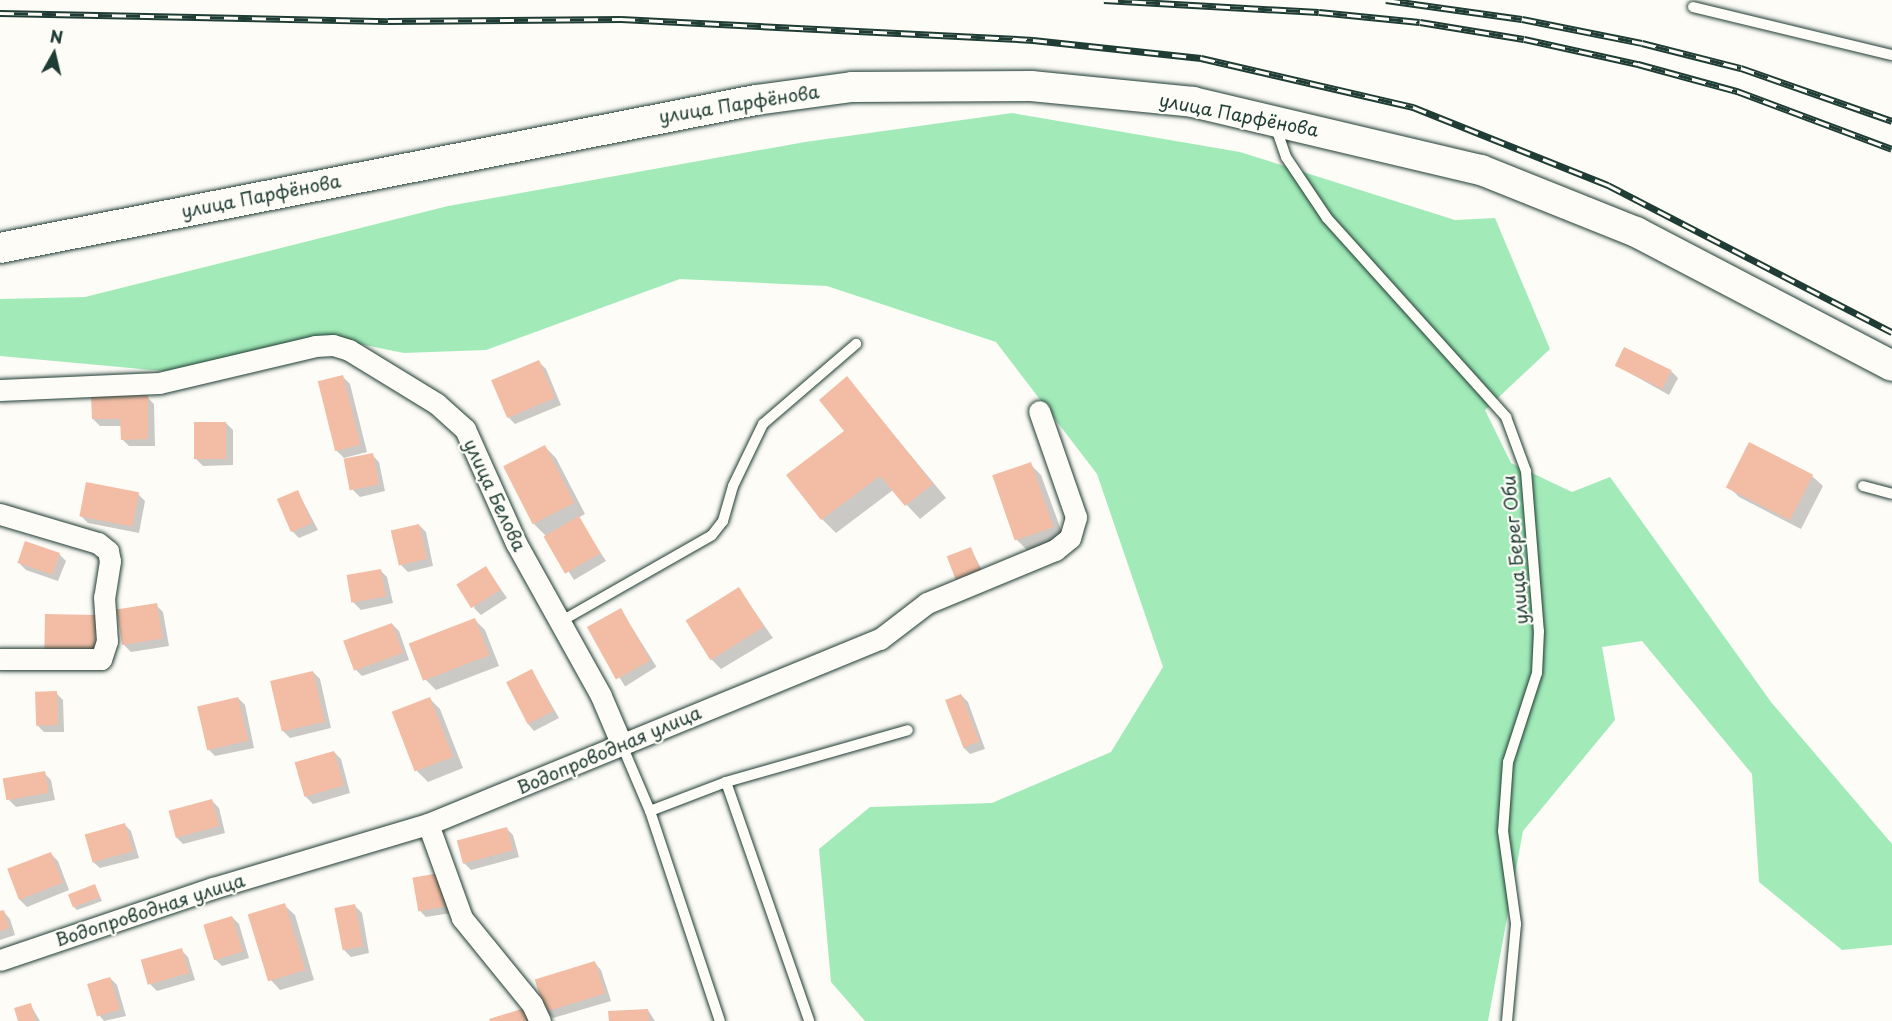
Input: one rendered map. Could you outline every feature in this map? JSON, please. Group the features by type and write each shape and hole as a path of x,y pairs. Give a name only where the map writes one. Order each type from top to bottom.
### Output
{"main road":[{"name":"улица Парфёнова","path":"0,248 647,119 852,87 1031,86 1194,102 1481,170 1636,232 1892,366"}],"street":[{"name":"улица Белова","path":"0,390 159,383 315,346 333,345 349,350 437,404 465,429 557,623 601,696 621,743"},
{"name":"Водопроводная улица","path":"0,960 213,888 428,824 621,743 880,639 927,603 1055,550 1070,537 1076,517 1039,411"},
{"path":"0,514 98,543 108,551 110,561 104,597 107,641 101,659 0,659"},
{"path":"428,824 462,918 532,1004 540,1021"}],"lane":[{"path":"1693,7 1892,55"},
{"name":"улица Берег Оби","path":"1274,120 1286,157 1327,218 1506,417 1526,471 1539,631 1537,673 1508,762 1503,831 1516,924 1507,1021"},
{"path":"557,623 712,535 723,521 733,486 763,424 856,344"},
{"path":"1863,486 1892,494"},
{"path":"650,811 726,782 908,729"},
{"path":"621,743 650,811 720,1021"},
{"path":"726,782 809,1021"}],"green space":[{"path":"1012,113 1240,152 1455,220 1495,218 1550,349 1485,410 1511,463 1572,492 1610,477 1771,702 1892,844 1892,945 1842,950 1759,882 1752,774 1642,641 1602,647 1615,720 1523,831 1488,1021 865,1021 831,982 819,849 870,807 992,803 1111,752 1163,667 1097,474 996,342 827,286 680,279 486,350 404,353 329,338 174,372 0,356 0,299 85,297 448,206 805,142"}],"building":[{"path":"1624,347 1672,370 1662,389 1615,366"},
{"path":"539,360 555,398 507,418 491,380"},
{"path":"343,375 360,445 335,451 318,381"},
{"path":"847,376 933,484 905,506 880,476 821,520 786,475 844,431 819,400"},
{"path":"148,395 148,439 121,440 120,419 92,419 91,396"},
{"path":"194,422 226,422 226,459 194,459"},
{"path":"1749,442 1813,475 1790,520 1726,487"},
{"path":"545,445 575,503 533,524 503,466"},
{"path":"373,453 379,484 350,490 344,459"},
{"path":"1031,462 1053,527 1015,541 992,475"},
{"path":"86,482 139,492 132,527 79,516"},
{"path":"298,490 312,523 291,532 277,499"},
{"path":"579,516 600,553 565,574 543,536"},
{"path":"419,524 427,559 399,566 391,531"},
{"path":"25,541 60,553 52,575 18,563"},
{"path":"971,547 980,570 956,580 947,556"},
{"path":"486,566 501,590 471,608 456,585"},
{"path":"381,569 386,597 351,603 347,575"},
{"path":"739,587 764,627 710,660 686,620"},
{"path":"157,603 163,639 122,645 117,609"},
{"path":"621,608 650,660 616,679 587,627"},
{"path":"45,614 96,615 95,650 44,649"},
{"path":"475,618 489,655 423,681 409,643"},
{"path":"392,623 403,653 354,671 343,641"},
{"path":"532,669 553,711 527,724 506,682"},
{"path":"313,671 325,722 282,732 270,681"},
{"path":"57,691 58,725 36,726 35,692"},
{"path":"961,694 979,742 963,748 945,700"},
{"path":"238,697 248,741 207,750 197,706"},
{"path":"430,697 453,757 415,771 392,712"},
{"path":"334,751 344,786 305,797 295,762"},
{"path":"45,771 49,793 6,800 3,778"},
{"path":"212,799 219,826 176,838 169,811"},
{"path":"125,823 133,851 93,862 85,835"},
{"path":"507,827 513,850 463,864 457,840"},
{"path":"51,852 63,883 19,900 7,869"},
{"path":"439,873 445,906 418,911 412,878"},
{"path":"95,884 100,897 73,907 68,894"},
{"path":"285,903 305,970 268,981 248,914"},
{"path":"355,904 363,946 343,950 334,908"},
{"path":"4,910 9,928 0,931 0,911"},
{"path":"232,916 243,951 214,960 203,925"},
{"path":"182,948 189,973 148,985 141,960"},
{"path":"595,961 605,994 545,1012 535,979"},
{"path":"110,977 120,1010 97,1017 87,984"},
{"path":"31,1003 36,1021 18,1021 14,1008"},
{"path":"528,1007 533,1021 490,1021 489,1019"},
{"path":"648,1009 649,1021 609,1021 608,1011"}],"railway":[{"path":"1104,0 1319,12 1420,22 1524,39 1638,64 1737,91 1892,149"},
{"path":"1386,0 1522,19 1642,43 1741,68 1892,121"},
{"path":"0,13 388,21 621,19 1033,40 1201,58 1413,107 1608,185 1892,332"}]}
